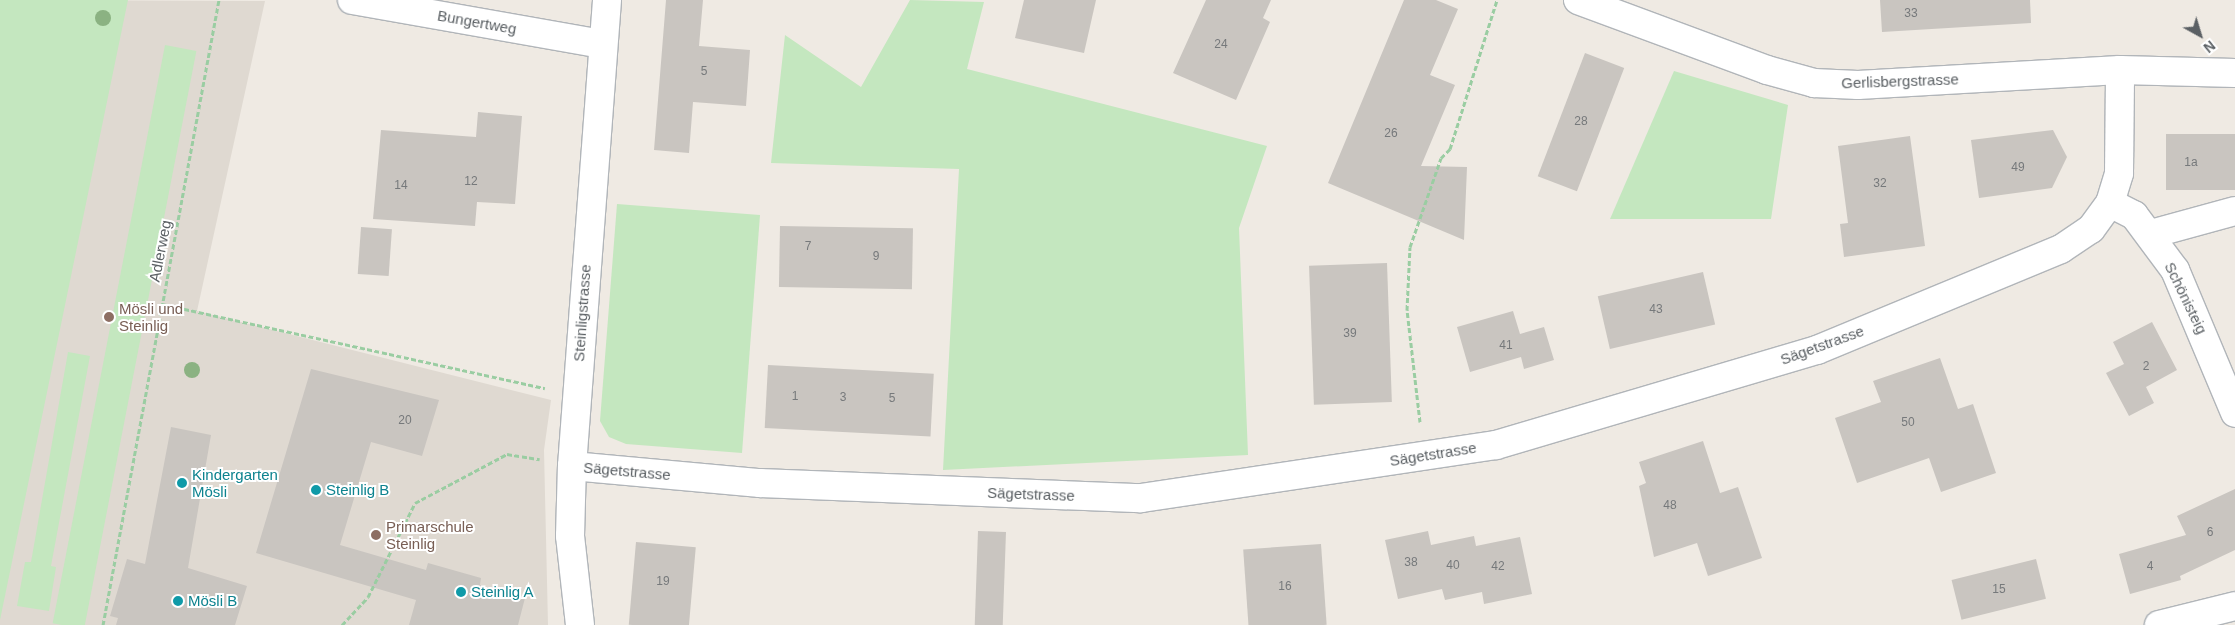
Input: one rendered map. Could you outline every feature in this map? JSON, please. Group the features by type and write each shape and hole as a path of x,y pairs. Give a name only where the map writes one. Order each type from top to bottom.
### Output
{"street":[{"name":"Bungertweg","path":"352,0 602,44"},
{"name":"Steinligstrasse","path":"580,625 561,463 607,0"},
{"name":"Gerlisbergstrasse","path":"1578,0 1767,70 1814,83 1858,85 2120,70 2235,73"},
{"name":"Sägetstrasse","path":"561,463 760,483 1141,498 1496,444 1817,350 2061,249 2092,229 2110,203 2119,173 2120,70"},
{"name":"Schönisteig","path":"2110,203 2134,215 2151,234 2178,279 2235,413"},
{"path":"2151,234 2235,211"},
{"path":"2159,625 2235,606"}],"path":[{"name":"Adlerweg","path":"102,625 219,0"},
{"path":"1424,455 1407,310 1410,247 1441,158 1450,150 1498,0"},
{"path":"162,304 549,388"},
{"path":"342,625 368,597 416,503 507,454 561,463"}],"shaded area":[{"name":"Mösli und Steinlig","path":"0,0 265,1 197,311 551,400 544,450 548,625 0,625"}],"green space":[{"path":"0,0 128,0 0,620"},
{"path":"910,0 984,2 967,69 1267,146 1239,228 1248,455 943,470 959,169 771,163 785,35 861,87"},
{"path":"165,45 196,51 85,625 53,623"},
{"path":"1674,71 1788,105 1771,219 1610,219"},
{"path":"617,204 760,215 742,453 626,444 609,437 600,421"},
{"path":"68,352 90,356 51,566 56,567 49,611 17,606 25,562 31,562"}],"building":[{"path":"666,0 703,0 699,46 750,50 746,106 693,102 689,153 654,150"},
{"path":"1024,0 1096,0 1084,53 1015,38"},
{"path":"1206,0 1271,0 1263,18 1270,22 1236,100 1173,73"},
{"path":"1404,0 1436,0 1458,9 1430,75 1455,85 1421,166 1467,167 1464,240 1328,183"},
{"path":"1880,0 2030,0 2031,23 1882,32"},
{"path":"1585,53 1624,68 1577,191 1538,176"},
{"path":"478,112 522,116 515,204 477,202 475,226 373,219 381,130 476,137"},
{"path":"2053,130 2067,157 2052,188 1979,198 1971,140"},
{"path":"2166,134 2235,134 2235,190 2166,190"},
{"path":"1910,136 1925,246 1844,257 1840,224 1848,223 1838,146"},
{"path":"780,226 913,228 912,289 779,287"},
{"path":"361,227 392,229 389,276 358,274"},
{"path":"1387,263 1392,402 1314,405 1309,266"},
{"path":"1703,272 1715,325 1610,349 1598,296"},
{"path":"1513,311 1520,334 1544,327 1554,360 1524,369 1521,357 1470,372 1457,327"},
{"path":"2152,322 2177,370 2146,387 2154,403 2129,416 2106,373 2124,364 2113,342"},
{"path":"1940,358 1958,409 1973,404 1996,473 1941,492 1929,458 1857,483 1835,418 1881,402 1873,381"},
{"path":"768,365 934,374 930,437 765,428"},
{"path":"311,369 439,400 422,456 371,442 340,545 426,570 428,563 481,578 480,585 525,598 518,625 409,625 416,600 256,553"},
{"path":"171,427 211,435 188,568 247,586 235,625 116,625 118,618 110,616 127,559 145,564"},
{"path":"1703,441 1720,493 1738,487 1762,558 1708,576 1697,543 1654,557 1639,486 1646,483 1639,462"},
{"path":"2235,489 2235,550 2180,576 2181,580 2130,594 2119,554 2186,535 2177,516"},
{"path":"978,531 1006,532 1003,625 975,625"},
{"path":"1428,531 1431,545 1474,536 1476,546 1520,537 1532,594 1484,604 1482,592 1445,600 1442,589 1398,599 1385,540"},
{"path":"636,542 696,547 689,625 629,625"},
{"path":"1321,544 1327,625 1248,625 1243,549"},
{"path":"2036,559 2046,599 1962,620 1952,580"}],"place":[{"name":"Mösli und Steinlig","path":"109,317"},
{"name":"Kindergarten Mösli","path":"182,483"},
{"name":"Steinlig B","path":"316,490"},
{"name":"Primarschule Steinlig","path":"376,535"},
{"name":"Steinlig A","path":"461,592"},
{"name":"Mösli B","path":"178,601"}]}
